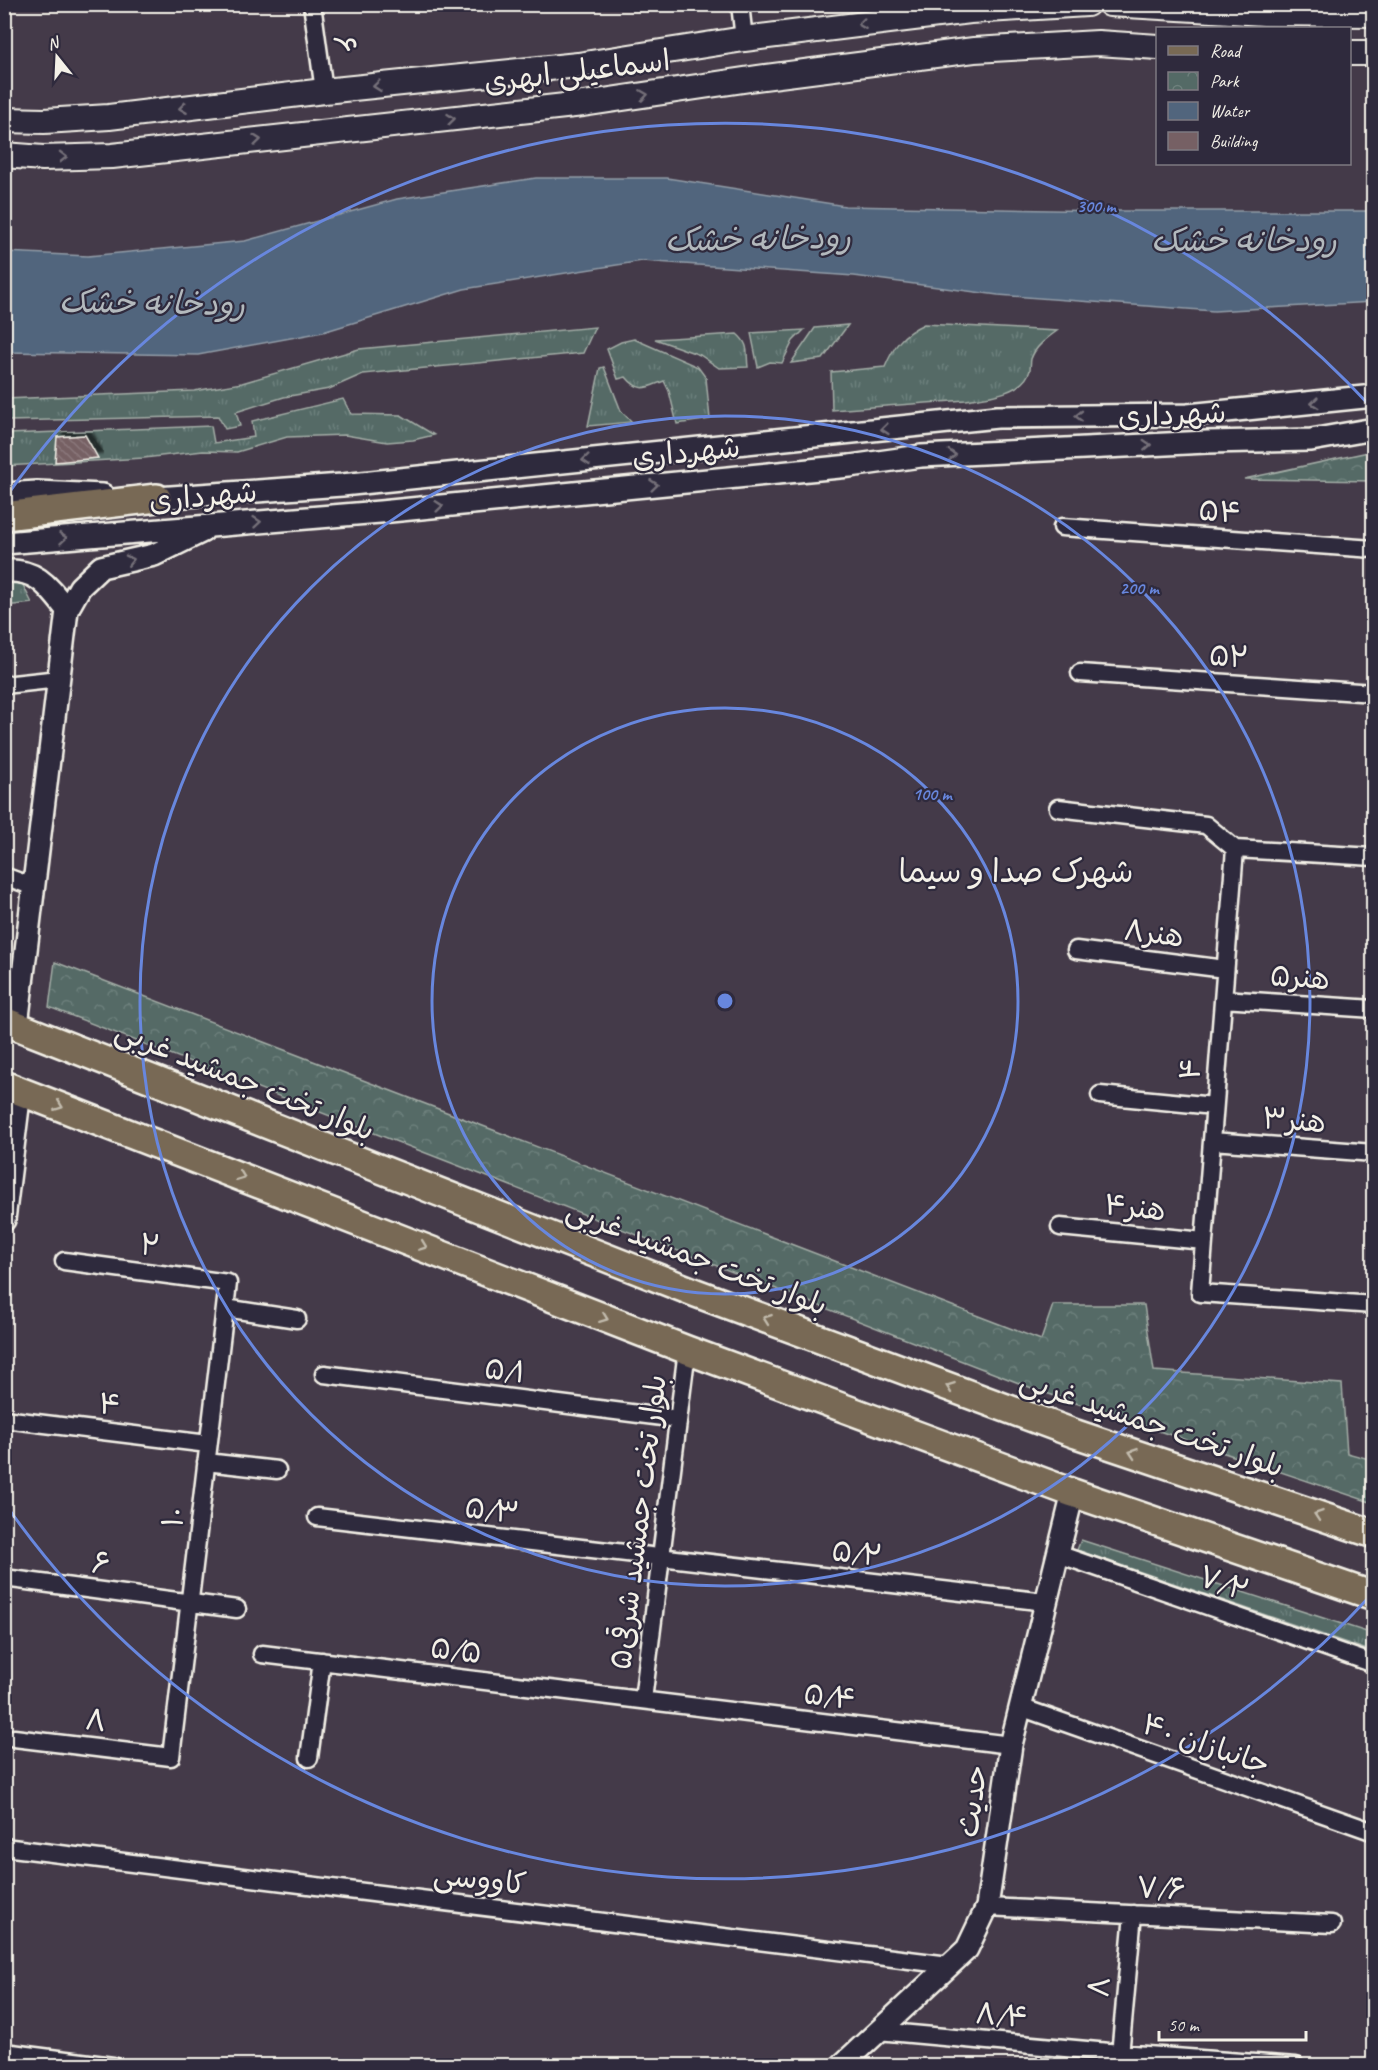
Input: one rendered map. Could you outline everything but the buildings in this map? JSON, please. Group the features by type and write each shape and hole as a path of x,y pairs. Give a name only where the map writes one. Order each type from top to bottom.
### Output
{"main road":[{"name":"اسماعیلی ابهری","path":"4,120 44,121 109,117 324,91 579,65 744,39 970,11 1087,4"},
{"path":"1110,4 1374,14"},
{"name":"اسماعیلی ابهری","path":"4,155 43,158 136,154 583,104 758,78 974,50 1098,44 1156,46"},
{"path":"1351,53 1374,53"},
{"path":"4,516 157,498"},
{"name":"بلوار تخت جمشید غربی","path":"11,1023 696,1293 1076,1434 1374,1534"},
{"path":"12,1088 687,1350 1072,1493 1374,1596"}],"street":[{"name":"۶","path":"312,4 324,91"},
{"path":"740,4 744,39"},
{"name":"شهرداری","path":"4,494 37,492 157,498 353,484 997,417 1188,416 1374,396"},
{"name":"شهرداری","path":"4,543 380,512 850,466 921,456 1207,441 1311,440 1374,429"},
{"path":"11,1023 34,887 67,610 80,587 101,567 154,555 215,525"},
{"name":"۵۴","path":"1062,528 1374,549"},
{"path":"4,572 20,570 46,583 67,610"},
{"name":"۵۲","path":"1080,673 1374,693"},
{"path":"4,685 58,679"},
{"path":"1058,808 1206,825 1235,849 1374,857"},
{"name":"۴","path":"1235,849 1200,1293 1374,1305"},
{"path":"4,876 34,887"},
{"name":"هنر۸","path":"1076,950 1225,969"},
{"name":"هنر۵","path":"1223,999 1374,1009"},
{"path":"4,1220 12,1088"},
{"path":"1100,1095 1214,1106"},
{"name":"هنر۳","path":"1212,1141 1374,1153"},
{"name":"هنر۴","path":"1060,1227 1204,1241"},
{"name":"۲","path":"64,1261 228,1283"},
{"name":"۱۰","path":"171,1757 228,1283"},
{"path":"225,1308 297,1319"},
{"name":"بلوار تخت جمشید شرقی۵","path":"643,1700 687,1350"},
{"name":"۵/۱","path":"324,1374 678,1419"},
{"name":"۴","path":"4,1419 208,1444"},
{"path":"206,1462 277,1470"},
{"name":"حدیث","path":"841,2066 967,1949 987,1906 1011,1745 1072,1493"},
{"name":"۵/۳","path":"317,1517 661,1557"},
{"name":"۷/۲","path":"1058,1554 1374,1664"},
{"name":"۵/۲","path":"661,1557 1046,1602"},
{"name":"۶","path":"4,1578 237,1609"},
{"name":"۵/۵","path":"262,1654 643,1700"},
{"path":"309,1758 322,1661"},
{"name":"۵/۴","path":"643,1700 1011,1745"},
{"name":"۴۰ جانبازان","path":"1020,1707 1374,1832"},
{"name":"۸","path":"14,1738 171,1757"},
{"name":"کاووسی","path":"4,1847 949,1965"},
{"name":"۷/۶","path":"987,1906 1332,1924"},
{"name":"۸","path":"1120,2059 1133,1914"},
{"name":"۸/۴","path":"878,2031 1120,2059 1296,2066"},
{"path":"4,2052 113,2066"}],"green space":[{"path":"924,324 1057,331 1035,351 1025,380 1011,390 966,400 832,410 831,372 885,367 900,341"},
{"path":"848,325 823,359 791,363 815,328"},
{"path":"595,327 583,353 363,374 329,389 284,397 236,412 240,426 225,429 218,416 8,421 5,412 5,399 194,391 242,383 359,349"},
{"path":"804,330 793,341 782,363 770,362 758,367 751,333"},
{"path":"737,334 746,345 748,367 719,368 700,355 655,339"},
{"path":"634,339 698,367 706,378 710,419 677,424 669,391 664,381 644,388 635,386 626,377 618,379 607,349"},
{"path":"604,367 621,411 632,422 588,426 600,368"},
{"path":"343,399 351,414 401,415 434,435 413,440 387,442 345,435 287,437 237,452 203,451 144,458 5,466 5,439 8,434 211,426 214,443 254,437 252,421"},
{"path":"1373,451 1373,481 1244,479"},
{"path":"22,583 32,603 5,606 5,584"},
{"path":"55,962 1041,1340 1053,1305 1144,1305 1154,1371 1342,1384 1347,1453 1373,1460 1373,1503 1037,1390 49,1007"},
{"path":"1081,1540 1373,1634 1373,1652 1077,1550"}],"water":[{"name":"رودخانه خشک","path":"536,178 667,178 845,206 1106,211 1373,211 1373,302 1214,311 998,295 854,276 642,261 464,289 323,332 198,355 5,352 5,252 88,256 245,241 397,199"}],"district":[{"name":"شهرک صدا و سیما","path":"1016,871"}]}
